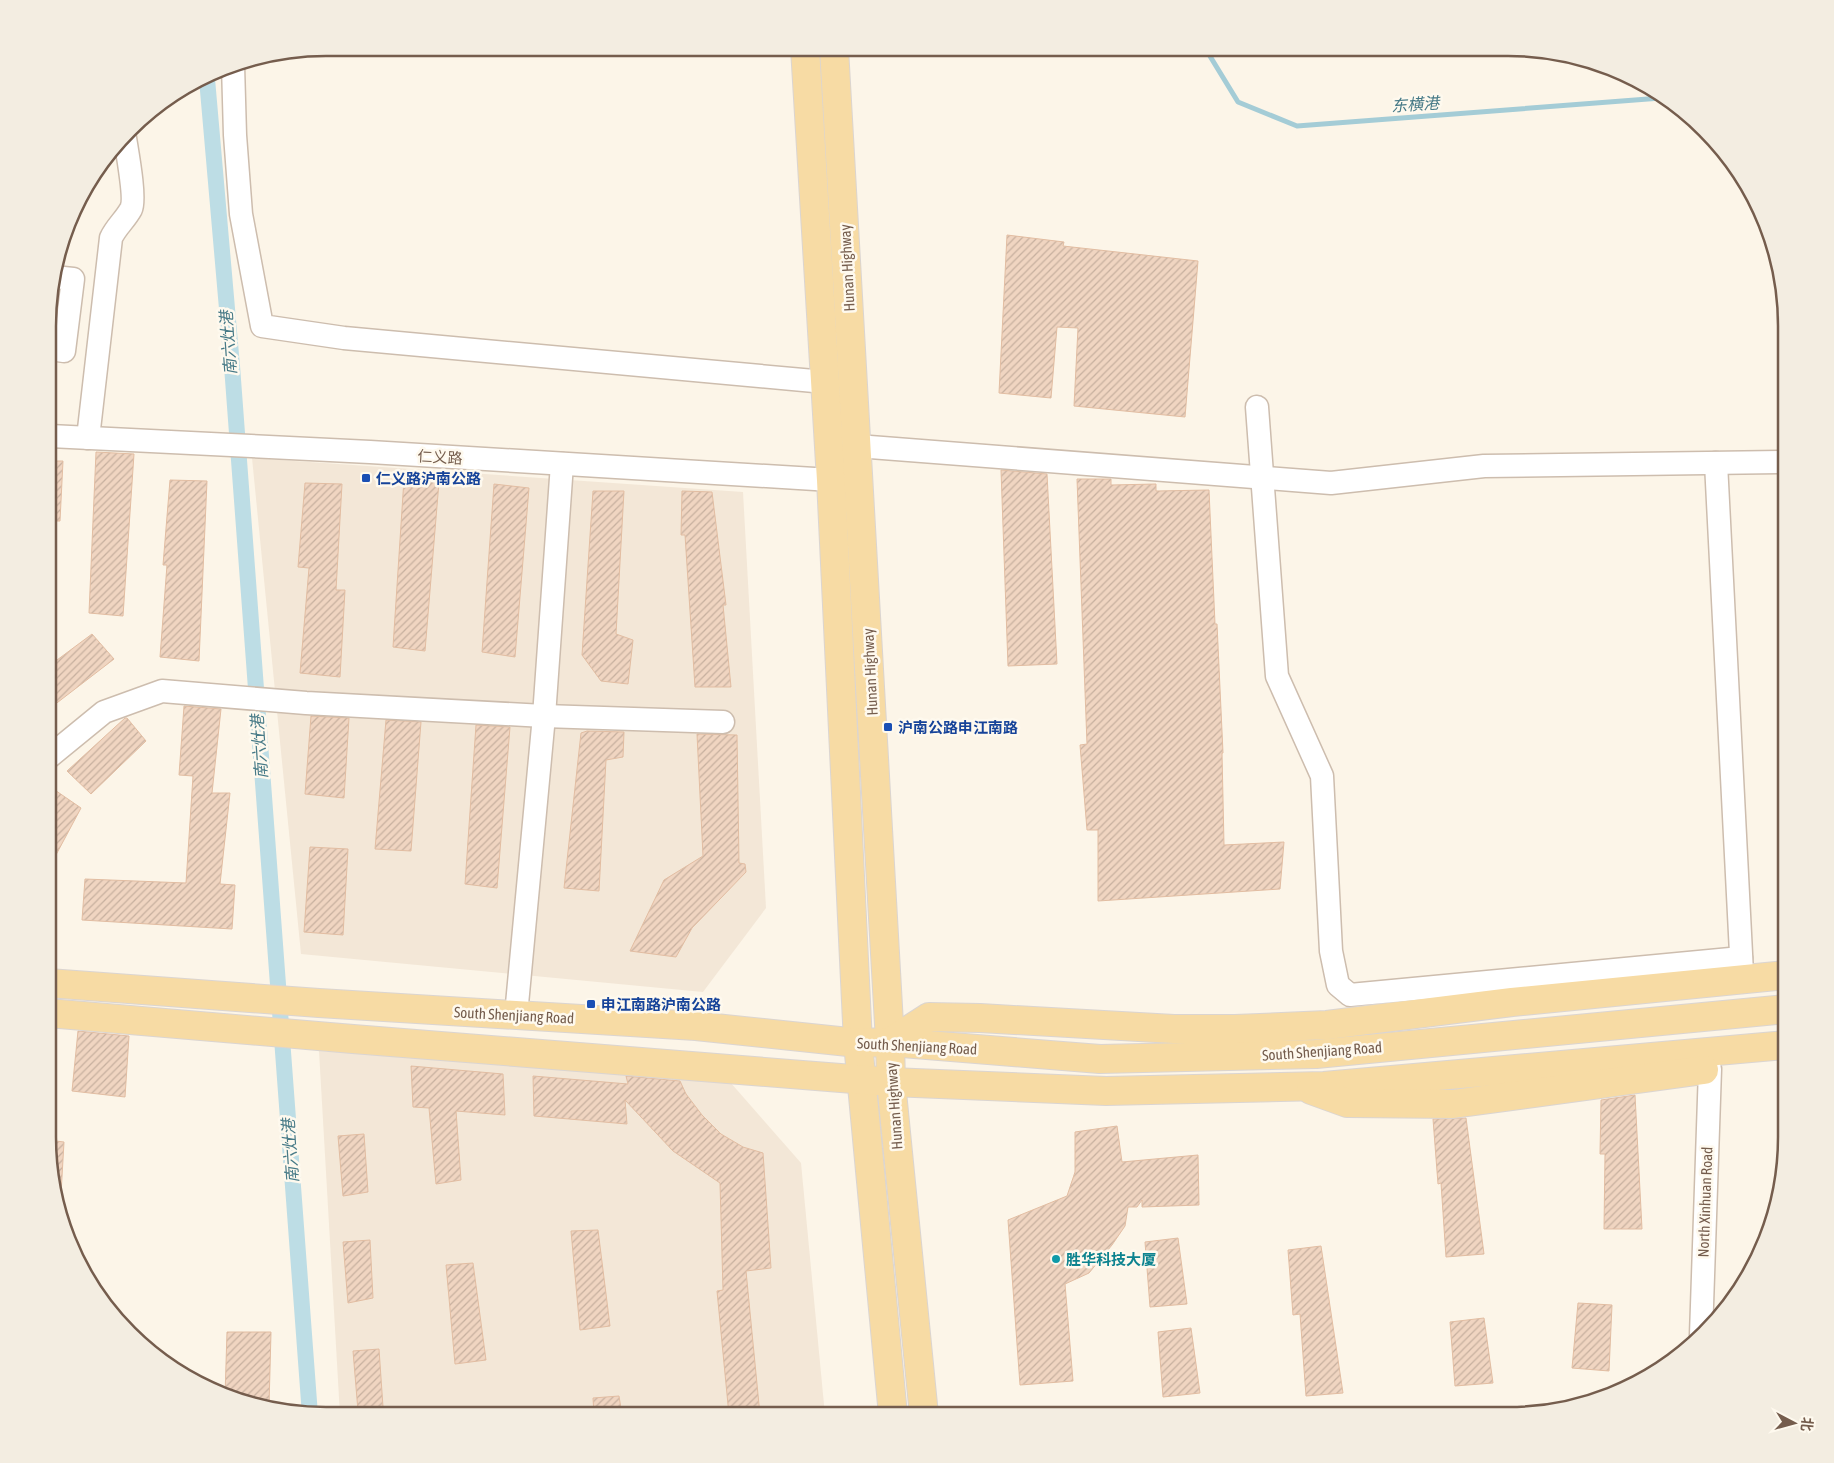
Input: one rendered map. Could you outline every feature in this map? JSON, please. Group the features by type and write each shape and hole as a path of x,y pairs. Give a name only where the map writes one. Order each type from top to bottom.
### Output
{"main road":[{"name":"Hunan Highway","path":"805,56 831,480 858,1043 892,1407"},
{"name":"Hunan Highway","path":"834,56 891,1082 923,1407"},
{"path":"890,1042 929,1017 1174,1029 1235,1029 1327,1025 1512,1002 1742,969 1778,974"},
{"name":"South Shenjiang Road","path":"56,984 314,1003 696,1026 858,1043 890,1042 1100,1059 1316,1054 1778,1009"},
{"path":"56,1014 862,1080 1106,1091 1324,1086 1778,1046"},
{"path":"1174,1029 1258,1039 1316,1054"},
{"path":"1300,1086 1347,1103 1453,1104 1710,1069 1778,1063"}],"street":[{"path":"233,73 235,136 241,214 262,326 344,338 825,382"},
{"path":"88,438 111,238 116,228 122,224 132,206 126,145"},
{"path":"56,350 64,351 72,279 61,278"},
{"path":"1257,407 1276,676 1322,776 1331,951 1338,985 1350,995 1742,969 1716,463"},
{"name":"仁义路","path":"56,436 831,480"},
{"path":"857,446 1331,483 1484,466 1778,462"},
{"path":"516,1015 544,716 562,464"},
{"path":"56,751 104,712 162,691 285,701 544,716 722,722"},
{"name":"North Xinhuan Road","path":"1701,1325 1710,1069"}],"shaded area":[{"path":"252,458 743,492 766,908 703,992 301,954"},
{"path":"319,1051 723,1074 801,1163 824,1407 340,1407"}],"building":[{"path":"1007,235 1064,242 1063,246 1198,261 1185,417 1074,406 1078,328 1057,327 1051,398 999,393"},
{"path":"96,452 134,454 123,616 89,613"},
{"path":"56,461 63,461 60,521 56,521"},
{"path":"1001,470 1047,474 1057,664 1008,666"},
{"path":"404,479 439,482 425,651 393,647"},
{"path":"1077,479 1111,479 1111,485 1156,484 1156,491 1209,490 1223,753 1224,845 1284,842 1280,889 1098,901 1098,830 1087,830 1080,745 1087,744"},
{"path":"170,480 207,481 199,661 160,657 167,565 163,565"},
{"path":"305,483 342,484 336,590 345,590 340,677 300,673 309,568 298,567"},
{"path":"494,484 529,488 515,657 482,652"},
{"path":"593,491 624,491 616,634 633,640 628,684 601,681 582,655"},
{"path":"682,491 712,492 726,605 723,605 731,687 695,687 685,535 681,535"},
{"path":"92,634 114,659 56,704 56,661"},
{"path":"184,706 221,709 212,793 230,793 220,884 235,885 232,929 82,920 85,879 186,883 193,776 179,775"},
{"path":"311,716 349,718 344,798 305,794"},
{"path":"125,718 146,741 91,794 67,771"},
{"path":"386,720 421,722 411,851 375,849"},
{"path":"476,725 510,727 497,888 465,884"},
{"path":"587,731 624,732 623,757 606,760 599,891 564,888 581,733"},
{"path":"697,734 737,735 739,863 745,864 746,872 692,928 676,957 630,951 664,880 703,856"},
{"path":"56,791 81,808 56,855"},
{"path":"310,847 348,849 343,935 304,932"},
{"path":"78,1031 129,1036 125,1097 72,1091"},
{"path":"411,1066 503,1074 505,1115 456,1111 461,1180 436,1184 429,1108 413,1107"},
{"path":"533,1076 628,1084 626,1076 680,1081 686,1094 702,1115 721,1134 743,1147 763,1153 771,1268 746,1271 759,1407 728,1407 717,1291 723,1290 720,1183 673,1151 625,1100 627,1124 534,1116"},
{"path":"1635,1095 1642,1229 1604,1229 1605,1154 1600,1154 1601,1100"},
{"path":"1466,1118 1484,1254 1446,1257 1441,1183 1438,1184 1433,1119"},
{"name":"胜华科技大厦","path":"1117,1126 1122,1162 1198,1155 1199,1205 1142,1207 1142,1200 1137,1207 1128,1207 1125,1226 1112,1245 1089,1273 1065,1284 1073,1381 1020,1385 1008,1220 1067,1196 1075,1172 1075,1132"},
{"path":"364,1134 368,1192 343,1196 338,1136"},
{"path":"56,1141 64,1142 61,1190"},
{"path":"598,1230 610,1326 580,1330 571,1231"},
{"path":"1178,1238 1187,1304 1150,1307 1145,1242"},
{"path":"370,1240 373,1298 348,1303 343,1242"},
{"path":"1321,1246 1343,1393 1306,1396 1300,1314 1293,1315 1288,1250"},
{"path":"473,1263 486,1360 455,1364 446,1265"},
{"path":"1578,1303 1612,1305 1609,1371 1572,1368"},
{"path":"1484,1318 1493,1383 1455,1386 1450,1322"},
{"path":"1191,1328 1200,1393 1163,1397 1158,1332"},
{"path":"227,1332 271,1332 269,1401 225,1387"},
{"path":"379,1349 383,1407 358,1407 353,1351"},
{"path":"619,1396 621,1407 594,1407 593,1398"}],"waterway":[{"name":"东横港","path":"1210,56 1238,102 1297,126 1653,99"},
{"name":"南六灶港","path":"207,84 232,366 309,1406"}],"place":[{"name":"仁义路沪南公路","path":"366,478"},
{"name":"沪南公路申江南路","path":"888,727"},
{"name":"申江南路沪南公路","path":"591,1004"},
{"name":"胜华科技大厦","path":"1056,1259"}]}
